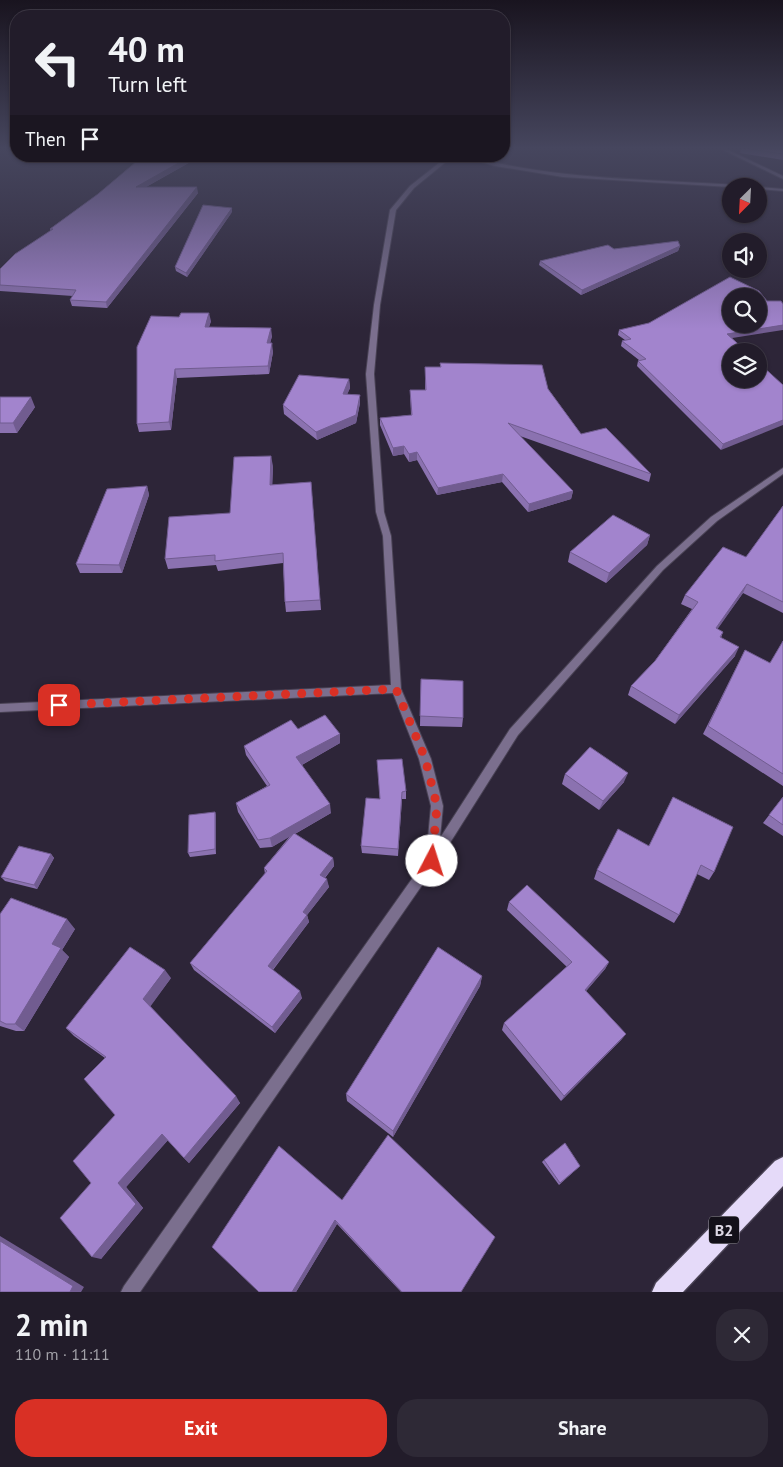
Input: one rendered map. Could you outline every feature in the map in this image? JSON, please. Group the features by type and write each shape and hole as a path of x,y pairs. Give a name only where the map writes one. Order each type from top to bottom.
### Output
{"highway":[{"name":"B2","path":"664,1292 783,1169"}],"street":[{"path":"393,209 377,305 370,374 380,512 387,536 396,689 425,758 437,806 432,861"},
{"path":"130,1292 432,861 514,732 660,568 714,518 783,470"},
{"path":"0,708 396,689"}],"building":[{"path":"77,209 179,209 106,302 70,300 76,290 0,285 0,269 15,254 53,229 50,229"},
{"path":"201,209 231,209 186,273 175,267"},
{"path":"678,241 680,246 582,290 540,261 608,245 614,249"},
{"path":"728,278 753,288 722,288 722,333 733,333 727,334 737,343 722,343 722,388 767,388 767,370 783,385 783,420 723,444 638,361 646,359 622,341 631,339 619,330 649,323"},
{"path":"767,301 781,301 783,304 783,325 767,328"},
{"path":"181,313 209,313 205,327 271,328 267,343 272,343 268,366 175,369 169,422 137,424 137,347 151,316 179,317"},
{"path":"440,363 542,365 548,389 581,434 606,428 651,474 508,423 573,491 529,504 503,474 438,488 417,452 409,454 404,446 393,448 380,418 412,415 410,390 426,390 425,367 441,367"},
{"path":"299,375 349,379 343,394 360,395 356,415 316,432 283,405"},
{"path":"0,397 31,397 13,423 0,423"},
{"path":"271,456 270,485 311,482 320,600 285,602 283,553 215,561 215,555 165,559 169,517 230,513 234,457"},
{"path":"147,486 119,565 76,564 107,489"},
{"path":"783,506 783,602 747,584 716,628 723,632 720,637 739,647 679,715 631,686 655,661 698,602 685,595 723,547 746,557"},
{"path":"613,515 650,535 609,573 570,552"},
{"path":"783,641 783,774 708,726 745,650 770,663"},
{"path":"421,679 463,681 463,718 420,716"},
{"path":"325,715 340,734 296,757 330,804 270,838 258,840 236,803 270,785 244,746 291,720 298,729"},
{"path":"590,747 628,773 603,801 565,774"},
{"path":"402,759 406,791 402,792 398,849 361,846 366,798 380,799 377,760"},
{"path":"673,797 733,827 714,872 701,865 679,915 597,870 618,829 649,846"},
{"path":"783,797 783,825 769,815"},
{"path":"215,812 215,849 188,853 189,815"},
{"path":"294,833 333,858 320,875 327,879 303,912 307,915 268,966 300,991 272,1027 190,963 267,871 264,868"},
{"path":"19,846 51,854 34,885 1,877"},
{"path":"527,885 609,962 585,990 626,1034 564,1096 504,1023 572,962 509,902"},
{"path":"11,898 67,919 52,944 61,948 15,1024 6,1024 0,1021 0,914"},
{"path":"130,947 165,970 143,999 236,1096 184,1158 162,1134 118,1183 136,1204 92,1257 60,1218 91,1183 73,1161 115,1115 84,1079 106,1057 66,1028"},
{"path":"438,947 482,976 393,1131 346,1094"},
{"path":"388,1135 495,1237 461,1292 402,1292 335,1220 292,1292 259,1292 212,1247 279,1146 342,1200"},
{"path":"565,1143 580,1166 560,1183 544,1160"},
{"path":"0,1241 73,1286 70,1292 0,1292"}],"route":[{"path":"59,705 396,689 425,758 437,806 432,861"}]}
